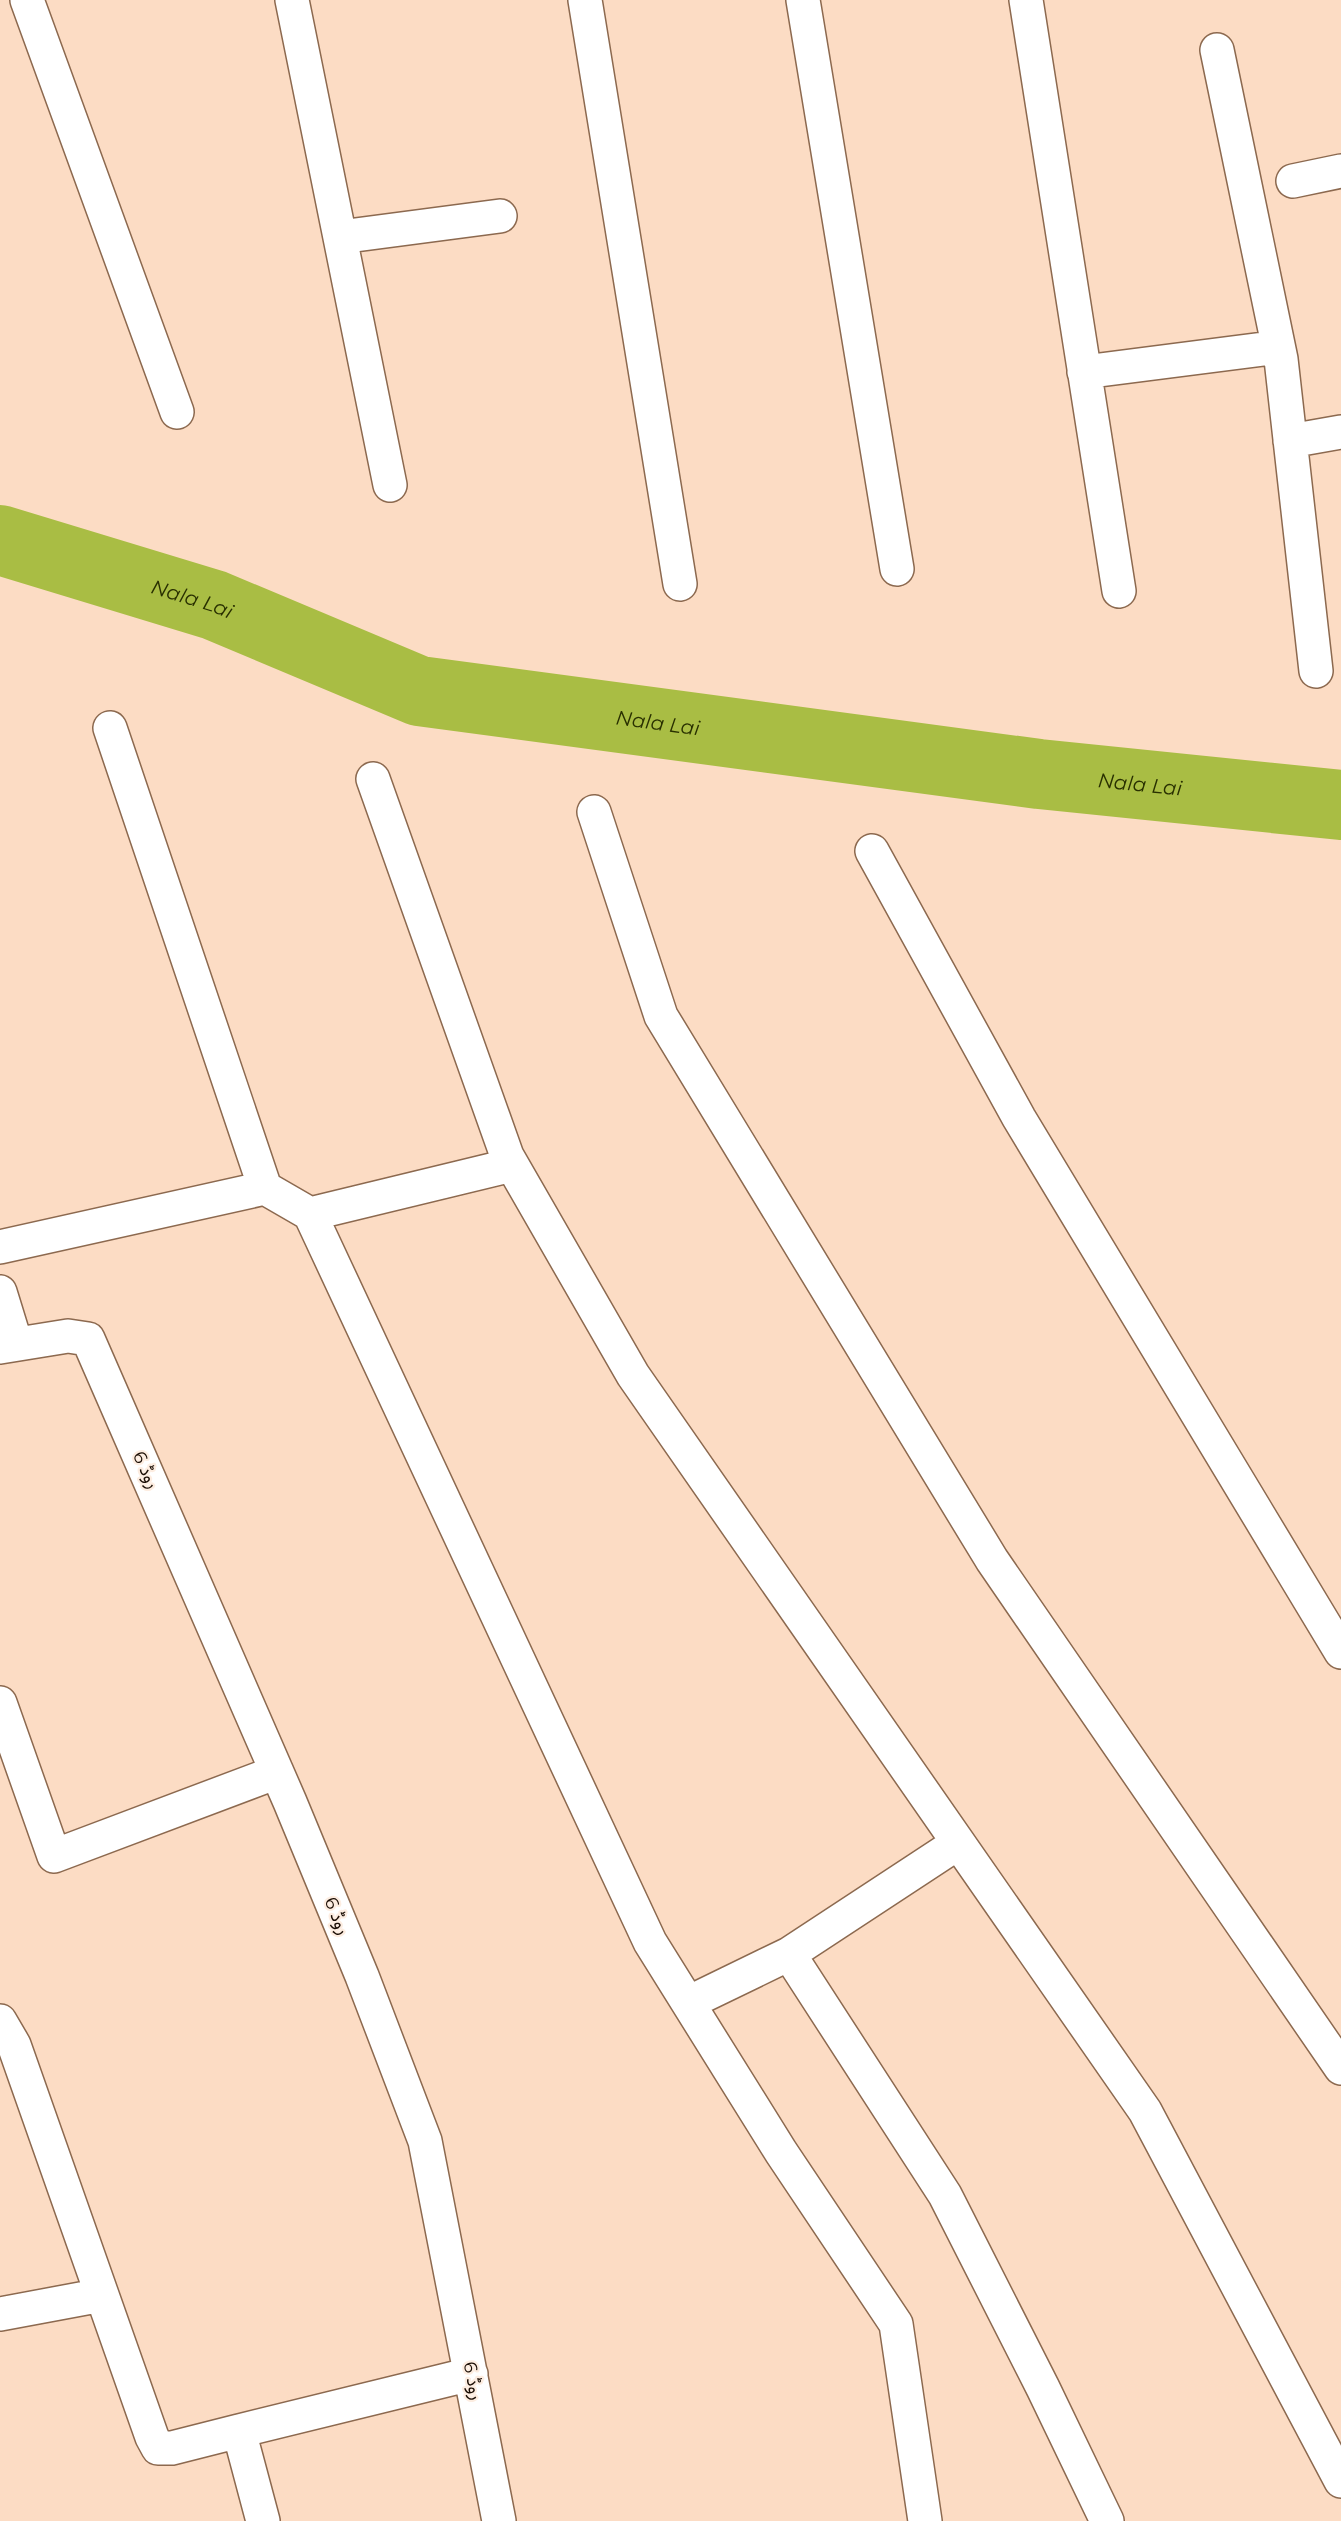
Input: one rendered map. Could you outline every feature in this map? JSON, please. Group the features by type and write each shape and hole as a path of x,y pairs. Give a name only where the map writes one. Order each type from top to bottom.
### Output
{"street":[{"path":"27,0 177,411"},
{"path":"292,0 390,485"},
{"path":"585,0 680,584"},
{"path":"802,0 897,570"},
{"path":"1026,0 1119,591"},
{"path":"1217,50 1281,359 1316,671"},
{"path":"1293,181 1341,171"},
{"path":"340,237 500,216"},
{"path":"1084,372 1271,348 1281,359"},
{"path":"1290,441 1341,432"},
{"path":"110,728 265,1188 310,1214 650,1942 781,2152 896,2324 925,2521"},
{"path":"373,779 512,1165 633,1375 1145,2111 1341,2481"},
{"path":"594,812 661,1016 992,1560 1341,2068"},
{"path":"872,851 1019,1118 1341,1652"},
{"path":"310,1214 512,1165"},
{"path":"0,1247 265,1188"},
{"path":"0,1292 8,1346"},
{"name":"روڈ 6","path":"8,1346 68,1336 88,1339 277,1772 362,1976 425,2141 499,2521"},
{"path":"0,1702 54,1856 277,1772"},
{"path":"688,2004 789,1954 958,1843"},
{"path":"789,1954 945,2195 1043,2388 1107,2521"},
{"path":"0,2021 14,2045 152,2437 159,2448 172,2448 471,2374"},
{"path":"0,2314 102,2295"},
{"path":"239,2431 263,2521"}],"waterway":[{"name":"Nala Lai","path":"0,540 214,605 419,691 1039,774 1341,805"}]}
